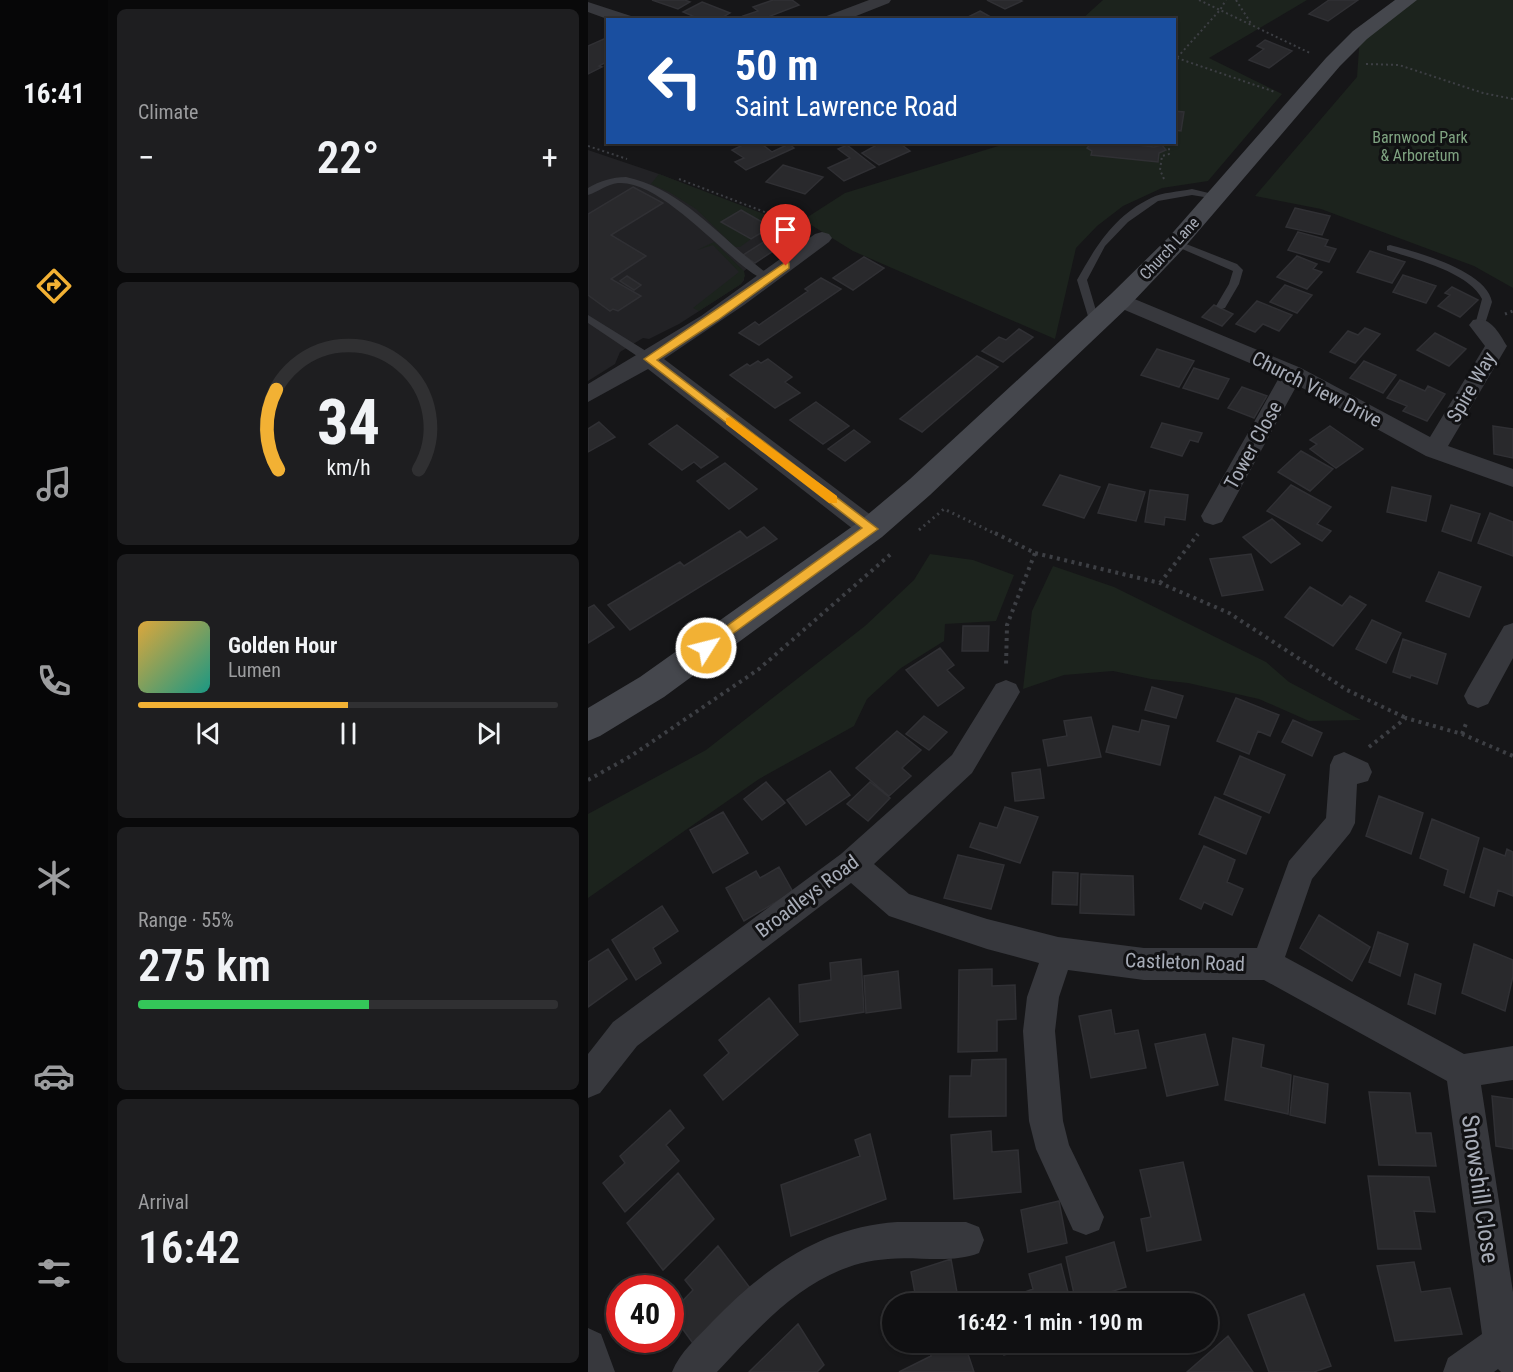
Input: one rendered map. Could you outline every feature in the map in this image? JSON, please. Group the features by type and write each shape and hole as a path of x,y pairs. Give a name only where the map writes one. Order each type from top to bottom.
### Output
{"street":[{"path":"835,18 884,0"},
{"name":"Church Lane","path":"588,726 652,687 871,529 920,487 1120,300 1176,243 1333,62 1360,35 1407,0"},
{"path":"588,6 622,18"},
{"path":"588,394 650,359 768,279 822,238"},
{"name":"Church View Drive","path":"1120,300 1293,373 1434,450 1513,478"},
{"name":"Spire Way","path":"1434,450 1496,346 1479,325"},
{"path":"650,359 871,529"},
{"name":"Tower Close","path":"1213,516 1293,373"},
{"path":"1478,696 1513,634"},
{"name":"Broadleys Road","path":"588,1081 625,1034 852,864 962,764 1006,692"},
{"path":"1267,964 1300,871 1340,823 1351,769"},
{"name":"Castleton Road","path":"852,864 900,906 1058,953 1144,964 1267,964 1462,1071"},
{"path":"1058,953 1042,997 1039,1031 1046,1121 1053,1149 1086,1217"},
{"path":"1462,1071 1513,1063"},
{"name":"Snowshill Close","path":"1462,1071 1508,1350 1462,1372"},
{"path":"691,1372 730,1330 783,1282 827,1255 873,1242 966,1240"},
{"path":"588,1347 596,1372"}],"lane":[{"path":"588,192 610,181 623,180 655,191 696,217 739,260 768,279"},
{"path":"1095,324 1082,280 1101,245 1125,220 1155,199 1192,192 1216,196"},
{"path":"1176,243 1238,270 1234,284 1221,306"},
{"path":"1390,248 1453,271 1479,286 1488,302 1479,325"},
{"path":"588,318 650,359"}],"path":[{"path":"1199,0 1333,62 1399,65 1483,93 1513,99"},
{"path":"1226,0 1221,10 1202,28 1176,59 1282,94"},
{"path":"1236,0 1253,26"},
{"path":"1169,147 1169,154 1162,156 1160,170 1172,196"},
{"path":"709,190 789,220 822,238"},
{"path":"918,531 944,509 1035,553 1160,583 1228,614 1347,690 1406,718 1462,734 1513,756"},
{"path":"1160,583 1213,516"},
{"path":"588,780 631,756 759,669 901,546 871,529"},
{"path":"1006,692 1007,625 1035,553"},
{"path":"1351,769 1406,718"}],"shaded area":[{"path":"588,150 659,174 790,225 743,255 755,263 744,271 744,280 741,284 679,324 649,339 643,338 620,352 615,364 588,381"}],"green space":[{"path":"1103,0 1307,0 1209,58 1282,94 1208,181 1162,188 1123,206 1097,226 1076,248 1055,339 853,251 803,220 845,193 1005,144 1176,144 1176,18 1083,18"},
{"name":"Barnwood Park & Arboretum","path":"1407,0 1513,0 1513,288 1474,266 1321,209 1255,196 1357,77 1360,35"},
{"path":"659,174 790,225 780,232 740,210 721,222 751,239 740,247 735,247 696,209 651,184"},
{"path":"714,242 744,271 745,276 741,284 699,311 693,308 739,272 713,245 697,250"},
{"path":"930,554 973,560 1014,575 996,621 945,624 944,641 901,668 867,699 854,726 759,779 588,898 588,814 706,750 865,626 914,580"},
{"path":"1053,566 1114,587 1266,662 1289,682 1361,720 1309,721 1259,699 1188,683 1151,679 1113,671 1064,675 1023,689 1032,611"}],"building":[{"path":"652,0 685,0 690,2 678,9"},
{"path":"773,0 792,0 799,5 765,18 743,16 758,11 753,7"},
{"path":"987,0 1020,0 1022,1 1005,9"},
{"path":"1329,0 1358,0 1328,21 1309,14"},
{"path":"702,2 730,13 721,18 697,18 683,12"},
{"path":"980,11 992,18 966,18"},
{"path":"606,38 606,62 599,66 602,67 588,74 588,46"},
{"path":"1265,40 1292,51 1269,68 1249,60 1264,49 1257,46"},
{"path":"1176,111 1184,112 1181,131 1176,130"},
{"path":"745,144 762,144 772,152 789,144 794,148 746,170 735,162 744,158 732,150"},
{"path":"878,144 901,144 910,151 879,165 862,153"},
{"path":"1090,144 1128,144 1154,147 1162,145 1166,150 1159,153 1158,162 1091,155 1092,151 1087,148"},
{"path":"847,145 875,167 844,181 828,168 850,158 838,149"},
{"path":"783,165 823,177 805,194 766,182"},
{"path":"633,187 663,203 611,235 646,256 611,279 641,296 618,311 613,309 610,311 588,295 588,214"},
{"path":"1295,208 1330,216 1322,235 1286,227"},
{"path":"741,210 771,227 751,239 721,222"},
{"path":"790,225 802,232 755,263 743,255"},
{"path":"1298,232 1328,240 1325,246 1336,249 1329,262 1288,250"},
{"path":"1370,251 1405,262 1392,283 1357,272"},
{"path":"1297,256 1317,264 1313,269 1322,272 1307,289 1277,277"},
{"path":"864,257 884,268 853,290 833,278"},
{"path":"1403,275 1436,286 1426,303 1393,292"},
{"path":"627,276 641,285 634,290 620,281"},
{"path":"821,278 841,289 759,345 739,333 755,322 759,325 808,291 805,289"},
{"path":"1285,285 1312,295 1297,313 1270,302"},
{"path":"1452,287 1478,300 1460,317 1438,306 1450,295 1445,293"},
{"path":"1257,301 1292,315 1279,331 1263,324 1255,332 1236,324"},
{"path":"1214,305 1233,314 1222,326 1202,317"},
{"path":"1365,328 1380,334 1355,363 1330,352 1348,331 1358,335"},
{"path":"1019,329 1033,337 1003,362 982,351 999,337 1006,340"},
{"path":"1435,333 1466,349 1449,366 1417,350"},
{"path":"1157,349 1194,361 1179,387 1141,375"},
{"path":"977,356 998,367 922,432 900,419"},
{"path":"768,359 792,377 785,382 800,393 775,408 730,375 747,364 750,366"},
{"path":"1364,361 1396,375 1383,393 1350,378"},
{"path":"1194,368 1229,379 1218,399 1183,388"},
{"path":"1400,380 1425,391 1428,386 1445,394 1427,421 1403,411 1407,406 1387,398"},
{"path":"1242,387 1267,396 1254,418 1228,408"},
{"path":"816,402 849,426 823,444 790,420"},
{"path":"599,422 615,437 588,452 588,429"},
{"path":"1162,423 1202,433 1198,442 1190,440 1182,456 1151,447"},
{"path":"677,425 718,457 701,468 694,462 682,470 649,444"},
{"path":"1330,426 1363,449 1336,468 1310,449 1317,444 1310,440"},
{"path":"1493,426 1513,429 1513,458 1494,454"},
{"path":"854,430 870,442 845,461 828,449"},
{"path":"1301,451 1333,469 1310,491 1278,472"},
{"path":"725,463 757,489 729,509 697,481"},
{"path":"1060,475 1100,487 1084,518 1043,505"},
{"path":"1109,484 1145,492 1136,521 1098,513"},
{"path":"1291,485 1331,507 1317,524 1331,531 1322,541 1267,511"},
{"path":"1392,487 1431,496 1426,521 1387,512"},
{"path":"1150,490 1188,495 1185,520 1165,517 1164,525 1145,522"},
{"path":"1451,505 1480,514 1471,541 1442,531"},
{"path":"1490,513 1513,522 1513,556 1478,543"},
{"path":"1272,519 1300,544 1271,563 1243,537"},
{"path":"764,527 777,539 630,630 608,605 680,562 684,566 740,531 747,538"},
{"path":"1251,554 1263,590 1222,596 1210,559"},
{"path":"1439,572 1481,587 1469,617 1426,601"},
{"path":"1310,587 1342,606 1350,596 1366,605 1333,646 1285,617"},
{"path":"594,605 614,627 588,643 588,608"},
{"path":"1372,620 1401,633 1386,663 1356,649"},
{"path":"963,626 989,626 988,651 962,651"},
{"path":"1403,639 1446,654 1437,684 1411,675 1410,678 1393,672"},
{"path":"940,648 954,665 947,670 964,688 938,706 906,670"},
{"path":"1152,687 1183,696 1176,718 1145,710"},
{"path":"1236,698 1279,715 1270,736 1258,731 1249,754 1217,741"},
{"path":"924,716 947,732 929,750 906,734"},
{"path":"1091,717 1101,757 1048,766 1043,740 1067,736 1064,721"},
{"path":"1142,720 1169,726 1160,765 1106,752 1113,726 1139,732"},
{"path":"1293,720 1322,733 1312,756 1282,742"},
{"path":"897,731 921,750 902,768 911,776 889,796 856,768"},
{"path":"1240,756 1285,775 1269,813 1224,794"},
{"path":"1040,769 1044,798 1015,801 1012,773"},
{"path":"830,771 850,795 806,825 787,800"},
{"path":"766,782 785,803 762,820 744,799"},
{"path":"870,782 890,798 868,821 847,804"},
{"path":"1379,796 1423,813 1411,854 1366,836"},
{"path":"1215,797 1261,817 1246,854 1199,834"},
{"path":"1005,807 1038,817 1020,863 970,847 980,823 997,828"},
{"path":"723,812 748,853 713,873 690,830"},
{"path":"1432,819 1479,838 1464,893 1444,885 1448,870 1420,858"},
{"path":"1204,846 1235,860 1227,882 1243,889 1232,915 1204,902 1201,909 1180,899"},
{"path":"1484,848 1505,856 1507,849 1513,852 1513,896 1498,890 1494,906 1470,897"},
{"path":"958,855 1004,865 991,909 944,898"},
{"path":"779,867 793,892 744,921 726,888 756,871 760,878"},
{"path":"1053,872 1078,873 1077,905 1052,904"},
{"path":"1081,874 1133,876 1134,915 1080,913"},
{"path":"662,906 678,931 653,948 661,963 636,980 612,940"},
{"path":"1319,915 1370,947 1352,981 1300,948"},
{"path":"1378,932 1408,944 1400,976 1369,962"},
{"path":"1474,944 1513,960 1513,976 1505,1011 1462,993"},
{"path":"608,949 627,979 588,1007 588,962"},
{"path":"861,959 864,1012 800,1022 799,985 831,980 830,963"},
{"path":"992,969 992,986 1015,985 1016,1019 997,1020 997,1051 958,1052 959,970"},
{"path":"898,971 901,1008 866,1013 864,976"},
{"path":"1415,974 1441,984 1435,1014 1408,1004"},
{"path":"769,998 798,1035 723,1100 704,1075 729,1053 719,1040"},
{"path":"1111,1010 1115,1034 1138,1030 1146,1068 1091,1078 1079,1016"},
{"path":"1205,1034 1218,1085 1167,1096 1155,1044"},
{"path":"1233,1038 1264,1045 1261,1067 1291,1075 1288,1114 1225,1100"},
{"path":"1006,1059 1006,1116 949,1117 950,1076 971,1076 972,1060"},
{"path":"1294,1076 1328,1084 1325,1123 1290,1115"},
{"path":"1369,1092 1410,1093 1416,1133 1431,1133 1436,1166 1379,1165"},
{"path":"1492,1096 1513,1099 1513,1149 1496,1146"},
{"path":"670,1110 684,1128 666,1145 679,1161 625,1212 603,1183 625,1163 620,1156"},
{"path":"991,1131 992,1152 1018,1150 1021,1192 954,1199 951,1135"},
{"path":"870,1134 886,1199 791,1236 781,1185 860,1156 855,1140"},
{"path":"1183,1162 1201,1240 1147,1251 1141,1219 1151,1217 1140,1170"},
{"path":"678,1173 714,1219 663,1270 627,1223"},
{"path":"1368,1176 1429,1177 1435,1212 1414,1211 1421,1249 1378,1249"},
{"path":"1059,1201 1067,1243 1028,1252 1021,1210"},
{"path":"1114,1242 1126,1287 1107,1293 1074,1293 1066,1257"},
{"path":"718,1246 750,1288 695,1346 684,1331 684,1299 693,1290 685,1280"},
{"path":"951,1259 957,1293 915,1293 911,1272"},
{"path":"1414,1262 1421,1292 1450,1288 1462,1334 1395,1341 1377,1266"},
{"path":"1061,1264 1068,1293 1022,1293 1033,1289 1029,1274"},
{"path":"1304,1294 1331,1366 1314,1372 1269,1372 1248,1315"},
{"path":"798,1324 824,1365 817,1372 749,1372"},
{"path":"1228,1336 1253,1372 1187,1372 1209,1353 1218,1353 1218,1345"},
{"path":"930,1353 968,1353 974,1372 899,1372 931,1356"}],"slow traffic":[{"path":"730,421 833,499"}],"route":[{"path":"706,648 871,529 650,359 714,318 786,266"}]}
